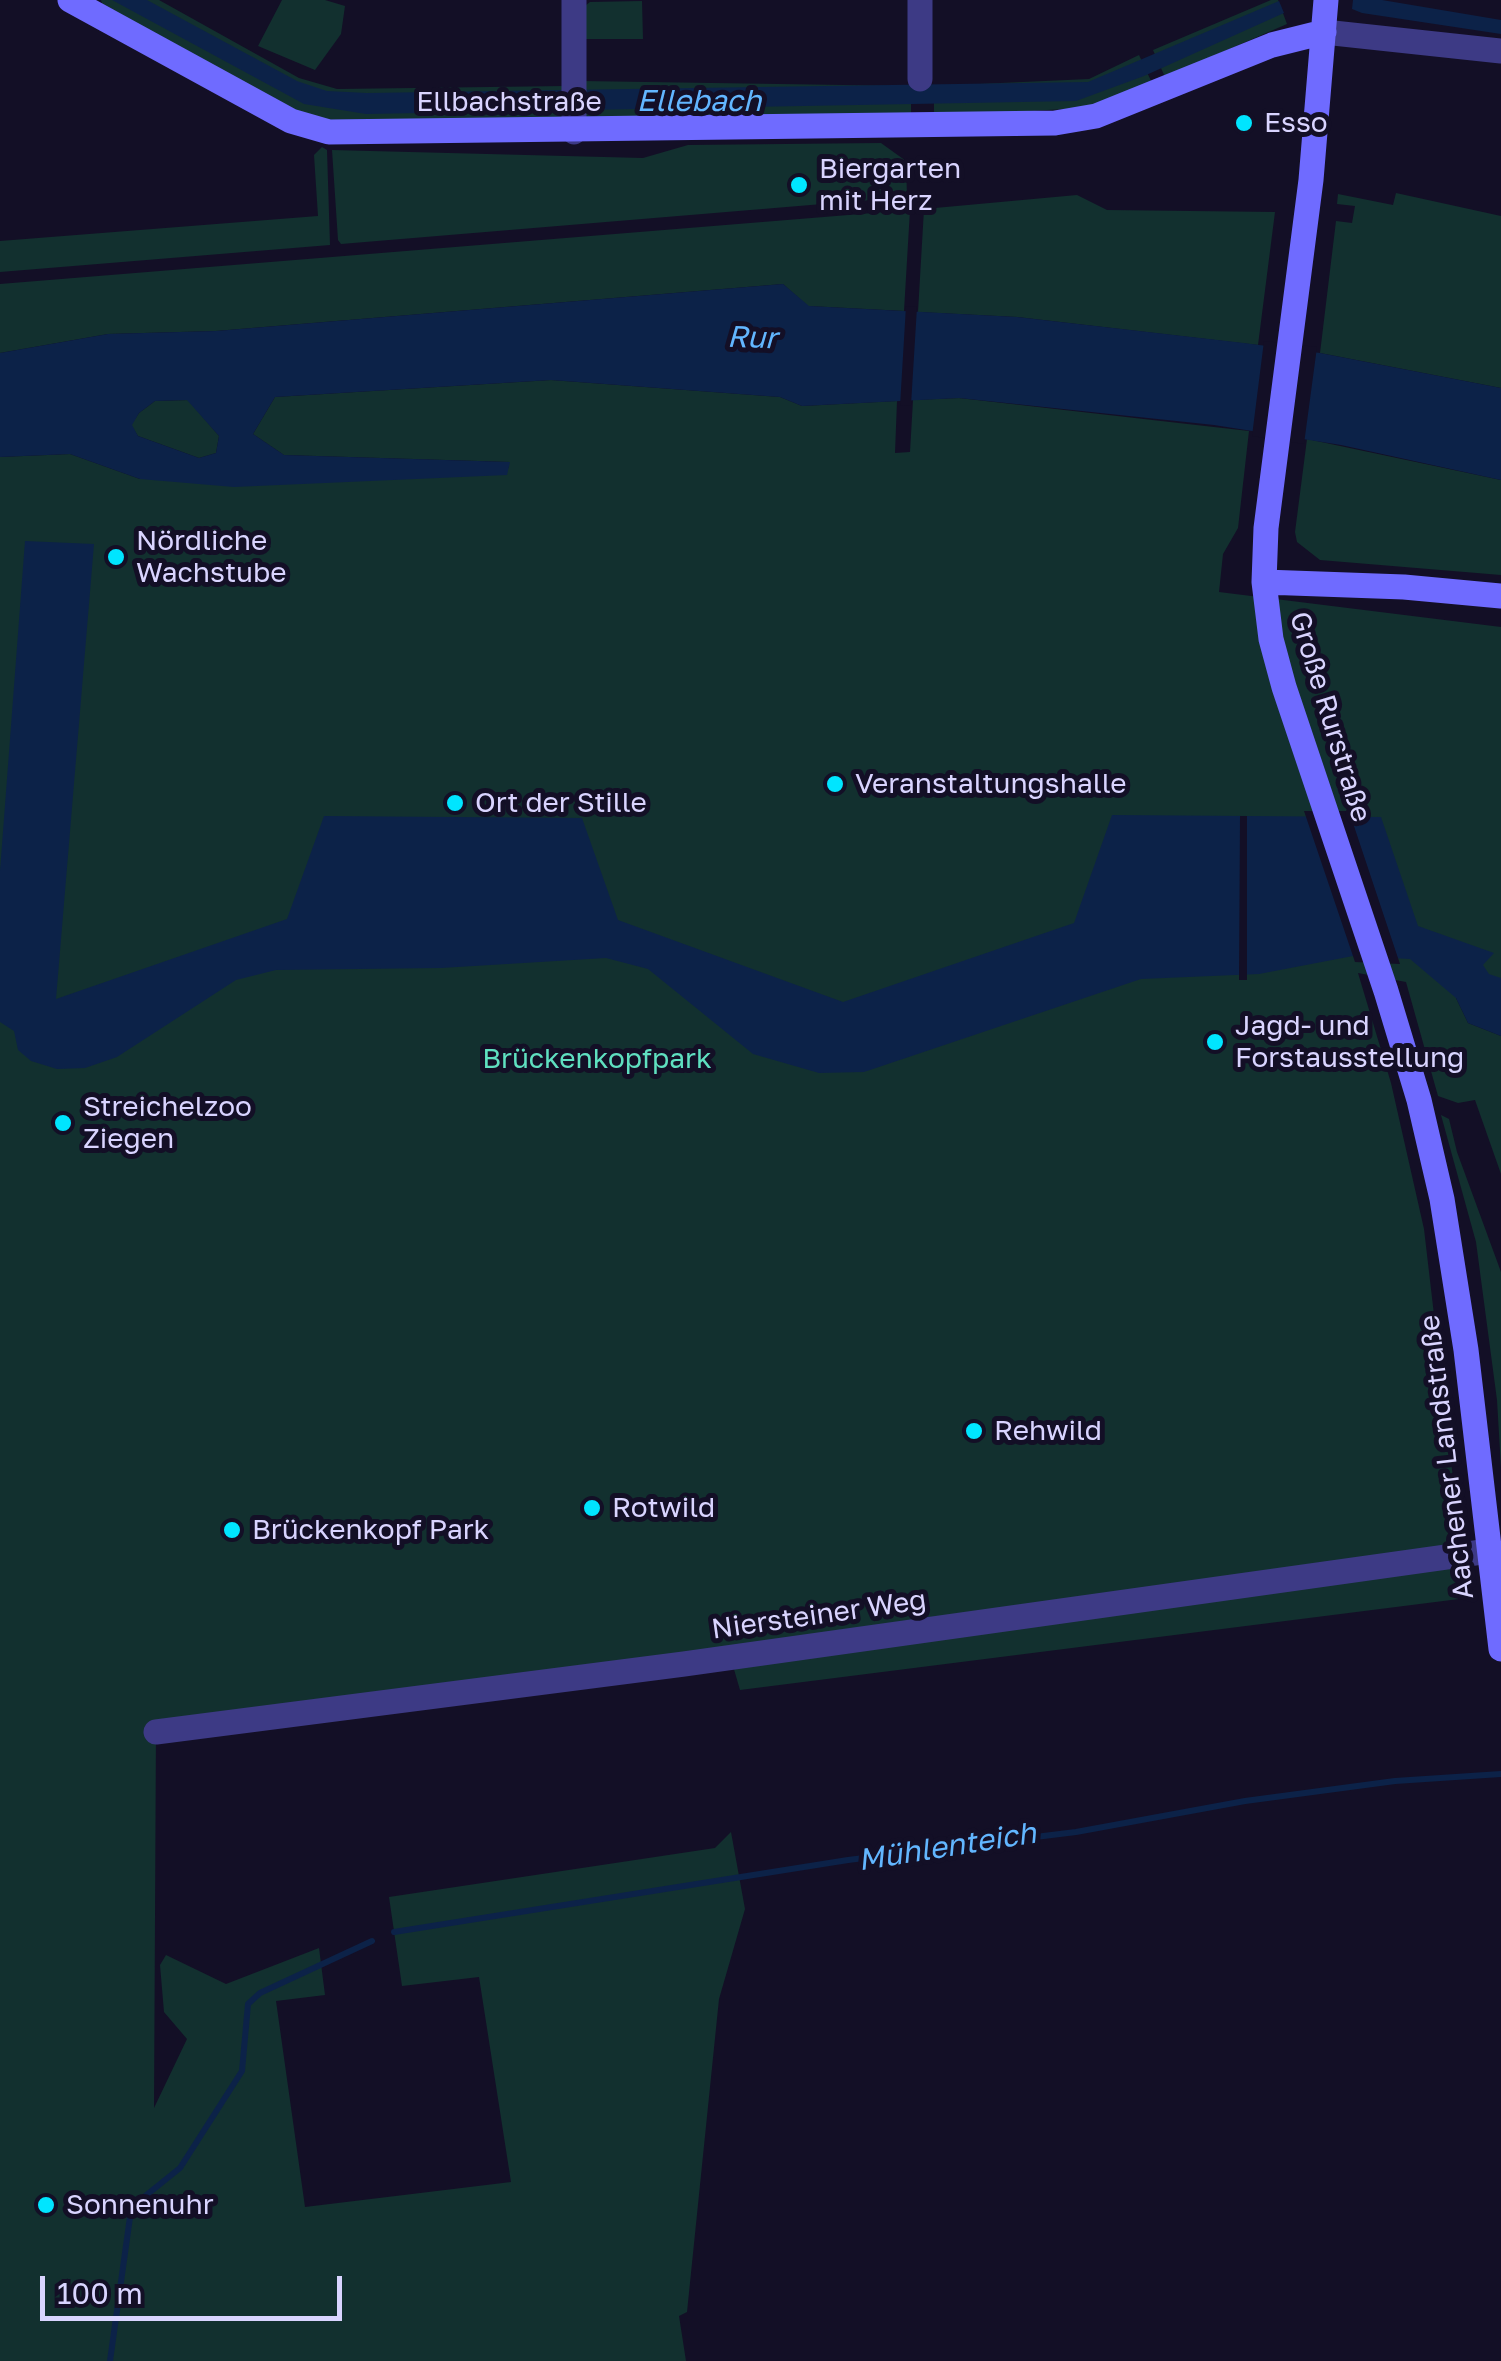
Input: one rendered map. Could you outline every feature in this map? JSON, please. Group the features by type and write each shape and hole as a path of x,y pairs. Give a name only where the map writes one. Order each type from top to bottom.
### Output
{"main road":[{"name":"Große Rurstraße","path":"1326,0 1303,240 1264,570 1273,645 1386,992 1442,1199"},
{"name":"Ellbachstraße","path":"76,2 308,127 329,132 574,125 1076,120 1272,44 1324,32"},
{"path":"1264,570 1501,596"},
{"name":"Aachener Landstraße","path":"1442,1199 1466,1350 1501,1650"}],"street":[{"path":"574,0 574,125"},
{"path":"920,0 920,79"},
{"path":"1324,32 1501,51"},
{"name":"Niersteiner Weg","path":"156,1732 625,1672 1489,1551"}],"green space":[{"path":"101,0 159,0 299,78 337,89 566,86 565,121 330,123 282,105 103,6"},
{"path":"282,0 325,0 345,6 341,34 315,70 258,46"},
{"path":"1278,0 1287,24 1165,77 1153,50"},
{"path":"642,1 643,39 582,39 581,9 590,2"},
{"path":"1139,55 1152,83 1085,108 934,116 934,86 1089,79"},
{"path":"581,81 911,86 911,116 582,121"},
{"path":"881,143 906,161 907,197 341,244 338,240 332,150 643,158 688,145"},
{"path":"322,147 327,150 330,245 0,272 0,241 318,216 314,155"},
{"path":"1396,193 1501,216 1501,388 1320,353 1336,221 1352,223 1355,206 1337,204 1338,194 1393,205"},
{"path":"1077,195 1107,210 1275,212 1258,345 1017,317 918,312 924,209"},
{"path":"910,210 904,311 808,306 783,284 216,331 108,334 0,353 0,284"},
{"name":"Brückenkopfpark","path":"551,380 780,397 802,406 897,401 895,453 910,452 913,400 959,398 1249,431 1238,528 1223,554 1219,592 1501,627 1501,1002 1456,998 1468,1023 1501,1036 1501,1174 1475,1100 1458,1103 1438,1096 1406,982 1358,973 1391,1083 1424,1229 1467,1598 740,1690 729,1652 156,1726 154,2108 187,2039 164,2012 160,1965 166,1955 226,1984 319,1948 325,1995 276,2001 305,2207 511,2182 479,1977 402,1986 389,1897 715,1848 731,1832 745,1909 719,1999 687,2312 679,2316 686,2361 0,2361 0,457 70,454 140,479 508,469 509,462 284,455 253,434 275,397"},
{"path":"188,400 219,436 216,453 199,458 138,436 131,425 155,401"},
{"path":"1307,439 1501,480 1501,575 1320,560 1297,542 1295,532"},
{"path":"1441,1115 1449,1119 1457,1152 1501,1272 1501,1468 1497,1400 1476,1242"}],"water":[{"name":"Ellebach","path":"112,0 147,0 297,81 327,91 367,93 1088,82 1279,1 1284,13 1144,76 1076,101 366,114 304,104"},
{"path":"1353,0 1382,0 1501,20 1501,34 1362,13 1352,9"},
{"name":"Rur","path":"783,284 809,306 1017,317 1244,343 1320,353 1501,388 1501,480 1341,445 1214,425 959,398 802,406 780,397 551,380 275,397 253,434 284,455 510,462 507,475 234,487 140,479 70,454 0,457 0,353 108,334 216,331","holes":["187,400 219,436 216,453 199,458 138,436 132,425 139,413 155,401"]},
{"path":"25,541 94,544 56,999 287,919 324,816 582,818 618,920 843,1002 1074,923 1112,815 1381,817 1418,926 1494,953 1483,965 1489,974 1501,978 1501,1036 1468,1023 1456,998 1410,959 1353,956 1259,974 1141,979 864,1072 819,1073 753,1054 648,969 606,958 441,968 276,970 236,980 117,1057 85,1068 57,1069 31,1061 18,1050 14,1031 0,1022 0,871"}],"pier":[{"path":"906,306 917,307 911,405 900,406"},
{"path":"1264,341 1317,347 1304,444 1252,436"},
{"path":"1304,811 1349,811 1400,964 1355,962"},
{"path":"1240,816 1247,816 1247,980 1239,980"}],"waterway":[{"name":"Mühlenteich","path":"394,1932 848,1860 1076,1832 1245,1801 1395,1781 1501,1774"},
{"name":"Mühlenteich","path":"110,2361 134,2205 180,2168 242,2071 248,2004 260,1993 372,1941"}],"place":[{"name":"Esso","path":"1244,123"},
{"name":"Biergarten mit Herz","path":"799,185"},
{"name":"Nördliche Wachstube","path":"116,557"},
{"name":"Veranstaltungshalle","path":"835,784"},
{"name":"Ort der Stille","path":"455,803"},
{"name":"Jagd- und Forstausstellung","path":"1215,1042"},
{"name":"Streichelzoo Ziegen","path":"63,1123"},
{"name":"Rehwild","path":"974,1431"},
{"name":"Rotwild","path":"592,1508"},
{"name":"Brückenkopf Park","path":"232,1530"},
{"name":"Sonnenuhr","path":"46,2205"}]}
